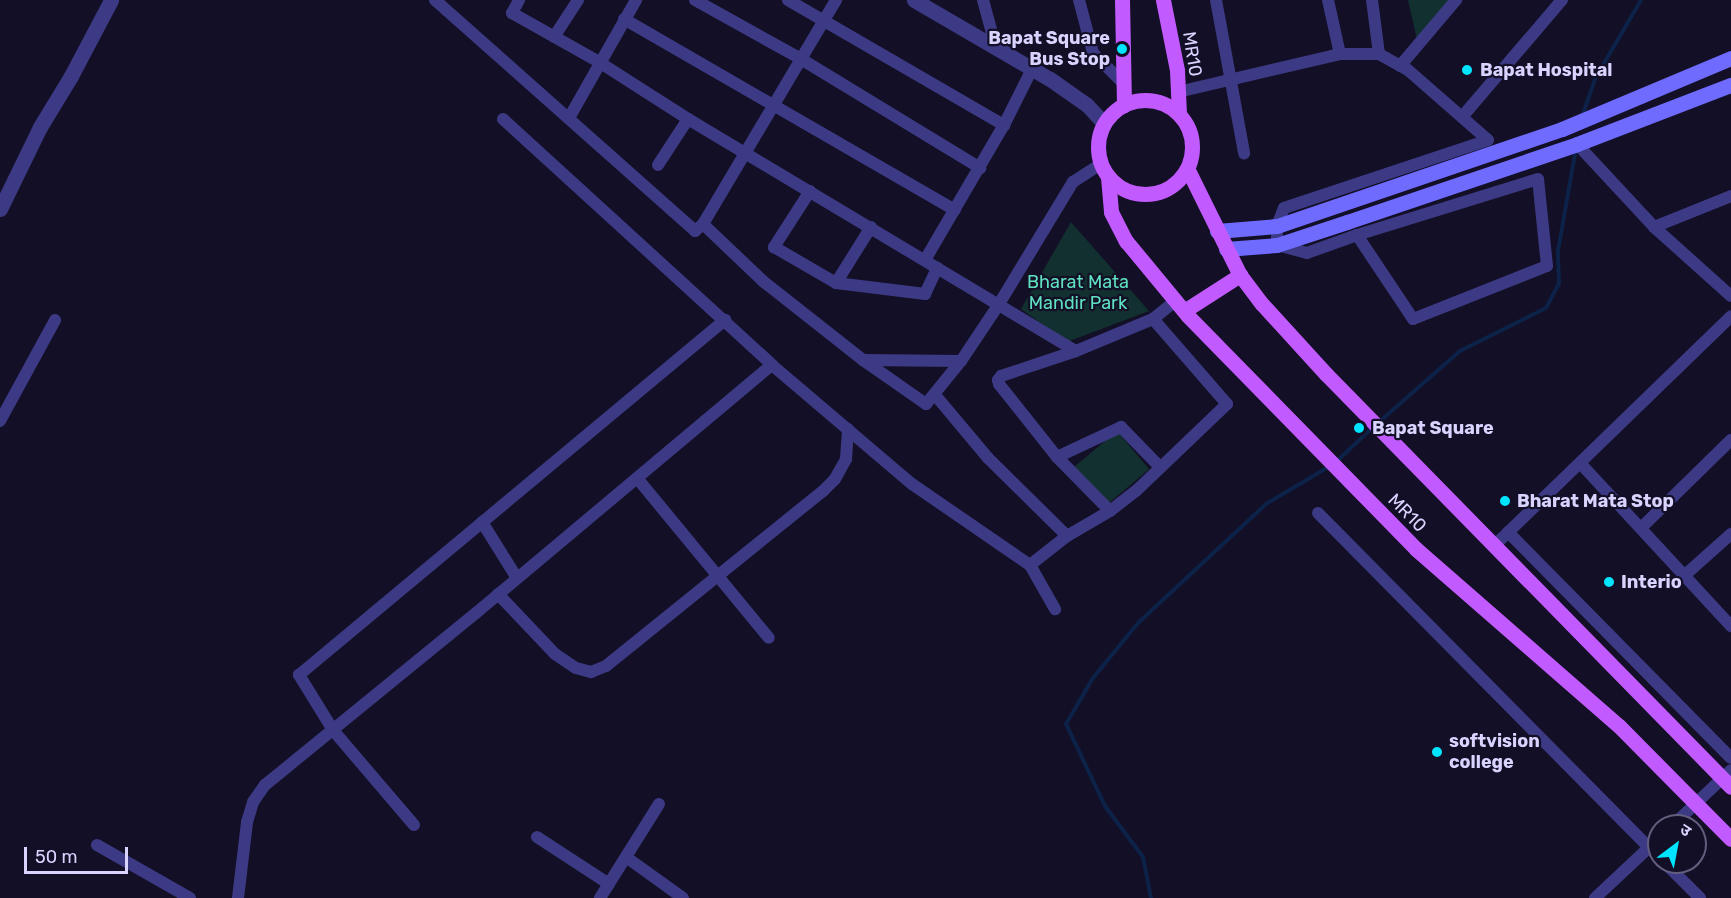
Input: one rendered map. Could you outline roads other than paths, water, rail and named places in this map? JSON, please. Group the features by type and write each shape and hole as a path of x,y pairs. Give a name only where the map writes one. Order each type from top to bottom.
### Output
{"main road":[{"path":"1122,0 1124,105"},
{"name":"MR10","path":"1163,0 1177,70 1179,114"},
{"path":"1217,231 1277,226 1562,129 1731,58"},
{"path":"1226,249 1277,244 1556,152 1731,85"},
{"path":"1141,100 1159,102 1179,114 1192,140 1193,150 1188,170 1169,189 1156,194 1130,192 1104,171 1098,151 1104,123 1124,105 1141,100"},
{"path":"1188,170 1240,275 1262,304 1354,403 1494,546 1728,778"},
{"name":"MR10","path":"1104,171 1111,212 1126,241 1179,306 1416,549 1619,726 1731,839"},
{"path":"1179,306 1240,275"}],"street":[{"path":"0,208 40,127 71,76 111,0"},
{"path":"435,0 695,231 704,224 836,0"},
{"path":"519,0 512,13 599,62 688,119 1076,351"},
{"path":"554,37 578,0"},
{"path":"569,118 636,0"},
{"path":"695,0 801,59 980,168"},
{"path":"788,0 1004,125"},
{"path":"914,0 1032,69 1087,105 1104,123"},
{"path":"983,0 996,48"},
{"path":"1079,0 1093,53 1124,84"},
{"path":"1216,0 1244,153"},
{"path":"1328,0 1340,54"},
{"path":"1372,0 1379,54"},
{"path":"1400,66 1456,0"},
{"path":"1462,117 1562,0"},
{"path":"624,19 955,210"},
{"path":"1178,92 1340,54 1379,54 1400,66 1488,140 1284,208 1277,226 1277,244 1307,253 1357,235 1538,179 1547,266 1413,319 1357,235"},
{"path":"925,261 1004,125 1032,69"},
{"path":"503,119 772,365 912,484 1030,565 1055,609"},
{"path":"658,165 688,119"},
{"path":"1576,144 1654,227 1731,296"},
{"path":"704,224 764,282 863,360 926,404 936,396 999,304 1073,182 1104,171"},
{"path":"810,191 774,247 836,283 925,294 937,268"},
{"path":"1654,227 1731,196"},
{"path":"836,283 871,227"},
{"path":"1110,511 1057,457 998,380 1001,376 1076,351 1179,306"},
{"path":"1494,546 1731,316"},
{"path":"1030,565 1067,536 1110,511 1136,491 1227,404 1153,319"},
{"path":"0,421 55,320"},
{"path":"414,825 333,730 299,675 724,320"},
{"path":"863,360 961,361"},
{"path":"238,898 247,822 253,802 265,785 517,579 772,365"},
{"path":"936,396 988,458 1067,536"},
{"path":"1057,457 1121,427 1160,467"},
{"path":"498,594 555,654 576,668 591,672 606,666 835,479 846,459 848,429"},
{"path":"1641,528 1731,440"},
{"path":"1581,464 1731,626"},
{"path":"637,478 770,638"},
{"path":"1318,513 1647,836"},
{"path":"483,522 517,579"},
{"path":"1508,532 1731,758"},
{"path":"1685,575 1731,534"},
{"path":"1685,814 1728,778"},
{"path":"600,898 659,804"},
{"path":"537,837 609,884"},
{"path":"98,845 190,898"},
{"path":"1595,898 1647,850"},
{"path":"626,857 682,898"},
{"path":"1676,874 1700,898"}],"waterway":[{"path":"1583,114 1596,77 1641,0"},
{"path":"1378,423 1460,351 1546,308 1559,284 1558,251 1576,148"},
{"path":"1336,462 1372,428"},
{"path":"1151,898 1143,857 1105,806 1066,724 1093,678 1138,623 1266,504 1330,466"}],"place":[{"name":"Bapat Square Bus Stop","path":"1122,49"},
{"name":"Bapat Hospital","path":"1467,70"},
{"name":"Bapat Square","path":"1359,428"},
{"name":"Bharat Mata Stop","path":"1505,501"},
{"name":"Interio","path":"1609,582"},
{"name":"softvision college","path":"1437,752"}],"park label":[{"name":"Bharat Mata Mandir Park","path":"1078,293"}]}
